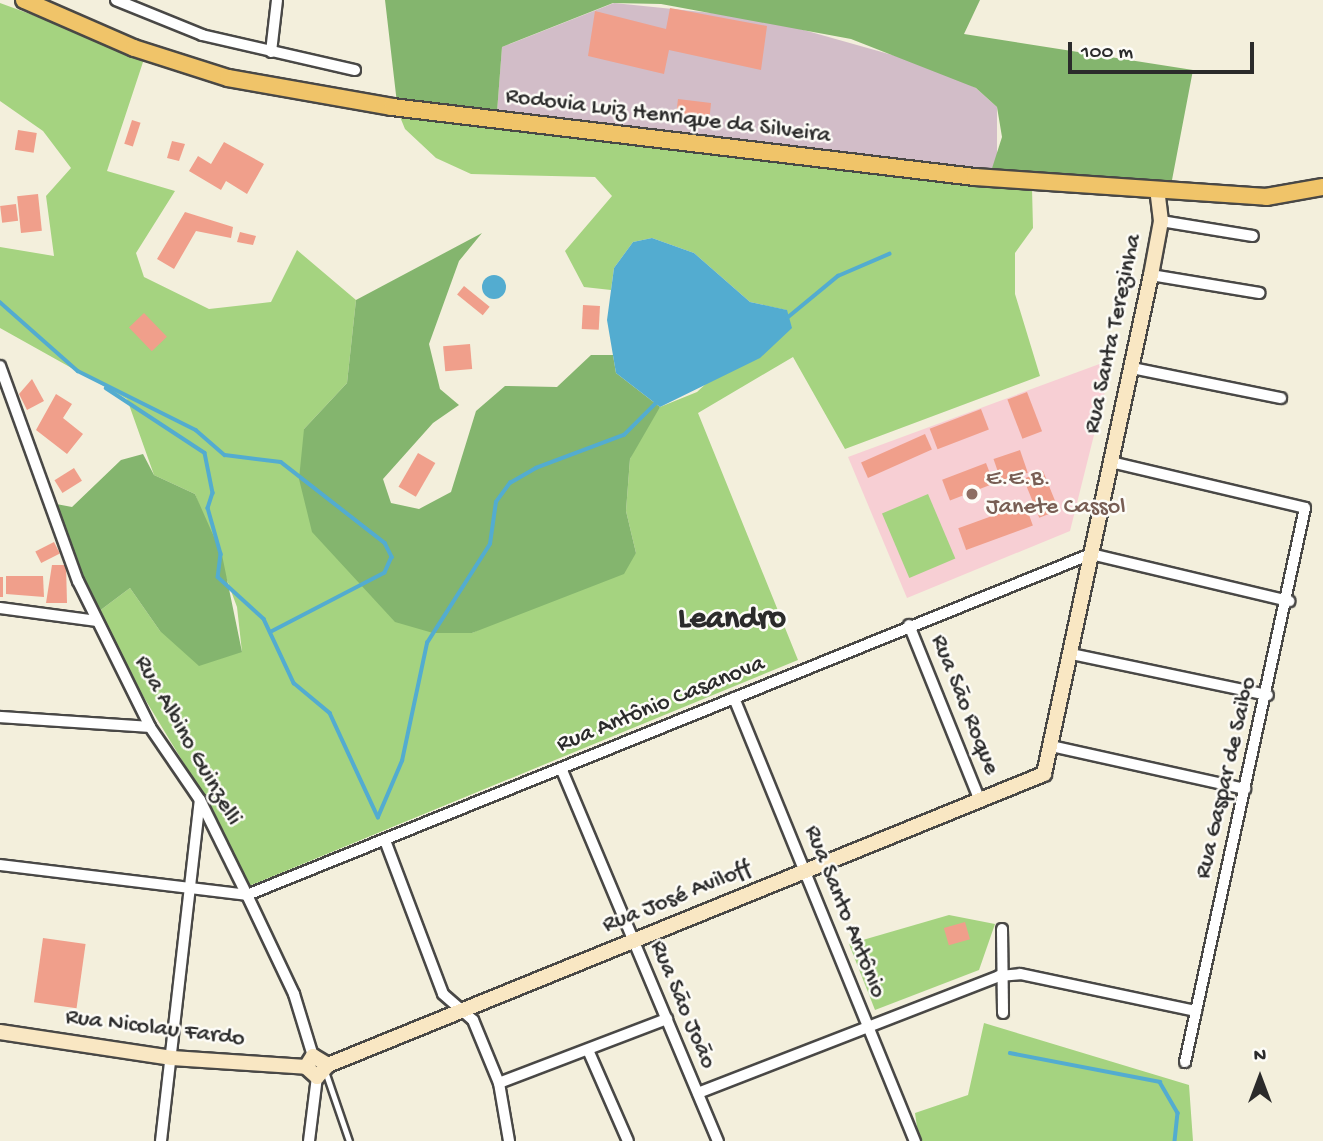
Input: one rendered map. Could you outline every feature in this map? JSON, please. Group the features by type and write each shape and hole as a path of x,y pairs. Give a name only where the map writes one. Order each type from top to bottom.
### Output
{"main road":[{"name":"Rodovia Luiz Henrique da Silveira","path":"24,0 172,61 299,92 975,177 1266,197 1323,187"}],"street":[{"path":"116,0 271,52 355,70"},
{"path":"271,52 277,0"},
{"name":"Rua Santa Terezinha","path":"1044,774 1151,275 1161,221 1157,190"},
{"path":"1161,221 1253,236"},
{"path":"1151,275 1260,293"},
{"name":"Rua Albino Guinzelli","path":"0,366 97,621 150,727 200,800 294,994 318,1068 309,1141"},
{"path":"1132,368 1281,398"},
{"name":"Rua Gaspar de Saibo","path":"1111,462 1302,504 1306,517 1185,1062"},
{"path":"1091,554 1289,601"},
{"name":"Rua Antônio Casanova","path":"247,895 386,843 909,625 1091,554"},
{"path":"0,608 97,621"},
{"name":"Rua São Roque","path":"909,625 980,801"},
{"path":"1071,654 1268,695"},
{"name":"Rua Santo Antônio","path":"734,698 807,871 915,1141"},
{"path":"0,717 150,727"},
{"path":"1051,746 1245,789"},
{"name":"Rua São João","path":"561,768 631,940 718,1141"},
{"name":"Rua José Aviloff","path":"318,1068 1044,774"},
{"path":"161,1141 200,800"},
{"path":"386,843 432,971 458,1011 473,1020 499,1083 509,1141"},
{"path":"0,865 247,895"},
{"path":"1002,929 999,976 1003,1013"},
{"path":"698,1093 999,976 1020,974 1196,1012"},
{"path":"499,1083 667,1019"},
{"name":"Rua Nicolau Fardo","path":"0,1032 172,1058 318,1068"},
{"path":"588,1049 628,1141"}],"lane":[{"path":"318,1068 349,1141"}],"shaded area":[{"path":"614,3 761,18 935,67 976,88 997,107 997,166 987,184 496,125 502,47"},
{"name":"E.E.B. Janete Cassol","path":"1113,359 1070,531 907,598 848,457"}],"green space":[{"path":"385,0 980,0 964,34 1193,70 1168,201 987,184 1002,137 997,107 976,88 851,39 661,4 613,3 502,47 496,125 398,112"},
{"path":"0,3 145,56 107,171 175,191 136,253 144,277 209,309 271,302 297,250 356,300 347,383 304,429 472,633 636,553 626,511 630,459 646,423 660,407 697,392 786,310 750,302 694,253 652,238 633,242 614,268 611,290 584,287 565,251 612,196 595,177 471,174 436,158 405,129 398,112 1032,188 1033,228 1015,253 1015,294 1040,376 845,449 793,357 698,413 798,660 249,886 197,785 94,615 130,588 160,631 242,652 237,607 195,494 154,475 127,399 0,328 0,247 54,256 46,196 71,168 43,131 0,101"},
{"path":"482,233 459,261 429,344 440,389 459,405 433,423 383,479 391,503 419,509 451,492 476,411 505,386 557,387 591,355 613,355 616,373 660,407 630,459 626,511 636,553 624,574 472,633 433,633 395,622 312,532 299,479 304,429 347,383 356,300"},
{"path":"143,454 154,475 195,494 222,555 242,652 199,666 160,631 130,588 94,615 51,503 72,507 121,460"},
{"path":"928,494 955,558 909,578 882,514"},
{"path":"949,915 995,924 979,970 875,1010 849,944"},
{"path":"984,1023 1189,1085 1193,1141 919,1141 915,1113 968,1095"}],"water":[{"path":"652,238 694,253 750,302 787,310 792,328 760,358 660,407 616,373 607,320 614,268 633,242"},
{"path":"494,275 505,282 506,287 499,298 494,299 483,292 482,287 489,276"}],"building":[{"path":"670,8 767,26 761,70 669,50 664,74 588,56 595,11 666,29"},
{"path":"678,99 711,103 709,123 676,116"},
{"path":"132,120 141,123 133,147 124,144"},
{"path":"18,130 37,133 34,153 15,150"},
{"path":"172,141 185,144 179,161 167,158"},
{"path":"224,142 264,164 247,194 226,181 221,190 189,171 198,156 211,164"},
{"path":"38,194 42,231 21,233 17,196"},
{"path":"16,204 18,221 2,223 0,206"},
{"path":"185,212 233,227 231,238 196,231 174,269 157,259"},
{"path":"240,232 256,236 253,245 237,242"},
{"path":"464,286 490,307 483,315 457,295"},
{"path":"583,305 600,306 599,330 582,329"},
{"path":"144,313 167,337 152,351 129,328"},
{"path":"470,344 472,369 445,371 443,346"},
{"path":"32,379 44,401 27,410 19,394"},
{"path":"1027,392 1042,431 1022,439 1007,400"},
{"path":"56,394 72,404 63,418 83,434 67,454 36,430"},
{"path":"981,409 989,430 938,449 930,429"},
{"path":"925,434 932,450 868,478 861,462"},
{"path":"1020,450 1028,473 1001,482 994,459"},
{"path":"418,453 435,463 416,497 398,487"},
{"path":"986,463 994,484 950,500 942,480"},
{"path":"74,468 82,481 62,493 54,480"},
{"path":"1043,471 1059,510 1039,518 1024,479"},
{"path":"1025,504 1033,526 966,550 958,528"},
{"path":"54,542 60,554 41,563 35,552"},
{"path":"52,565 66,565 67,603 46,603"},
{"path":"6,576 43,576 44,597 6,594"},
{"path":"0,577 3,577 3,597 0,597"},
{"path":"965,922 970,939 949,945 944,928"},
{"path":"43,938 86,944 77,1008 34,1002"}],"waterway":[{"path":"787,318 838,276 889,254"},
{"path":"0,302 78,371 196,430 225,455 281,462 385,543 392,557 385,573 271,632"},
{"path":"106,388 205,453 213,493 208,508 221,554 218,577 264,619 294,683 330,713 378,817"},
{"path":"378,817 402,761 427,643 490,544 496,502 510,483 536,468 624,435 657,402"},
{"path":"1010,1053 1160,1082 1178,1113 1175,1141"}],"place":[{"name":"E.E.B. Janete Cassol","path":"972,494"}],"district":[{"name":"Leandro","path":"732,620"}]}
